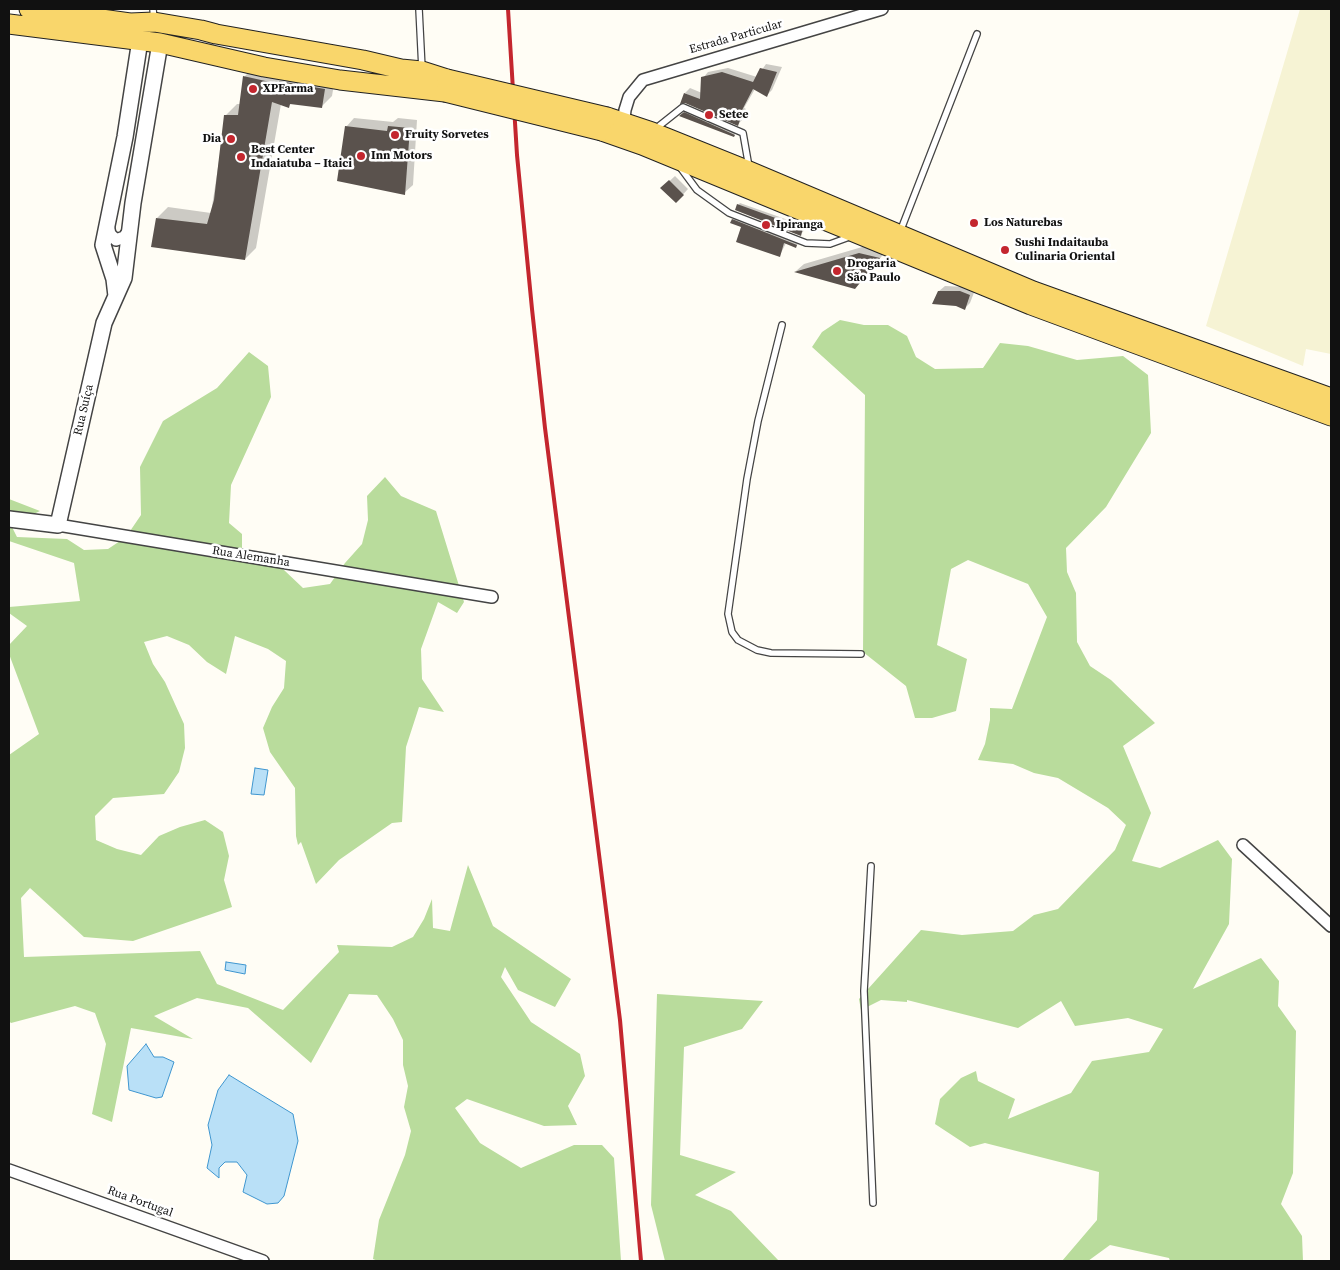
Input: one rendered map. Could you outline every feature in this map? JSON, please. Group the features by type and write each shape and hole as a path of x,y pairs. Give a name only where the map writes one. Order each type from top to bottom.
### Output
{"main road":[{"path":"29,9 130,23 151,32 160,43"},
{"path":"130,23 153,15 216,34 363,60 401,69 422,80 614,127 652,132 1033,291 1331,398"},
{"path":"9,24 160,43 283,70 384,87 422,80"},
{"path":"160,43 164,35 170,30 201,30"},
{"path":"614,127 674,160 1031,305 1331,416"}],"street":[{"name":"Estrada Particular","path":"614,127 629,97 643,80 882,9"},
{"path":"116,297 114,279 103,246 131,101 140,40"},
{"name":"Rua Suíça","path":"58,525 104,323 124,278 160,43"},
{"path":"131,101 151,104"},
{"path":"108,225 110,234 116,240 124,237 130,229"},
{"name":"Rua Alemanha","path":"9,518 492,597"},
{"path":"1243,845 1331,926"},
{"name":"Rua Portugal","path":"9,1170 263,1261"}],"lane":[{"path":"419,9 422,80"},
{"path":"899,234 977,34"},
{"path":"652,132 682,107 743,133 749,171"},
{"path":"674,160 697,190 729,213 806,243 830,244 856,234"},
{"path":"782,325 758,420 747,479 728,614 732,632 738,640 757,650 771,653 861,654"},
{"path":"871,866 864,990 873,1203"}],"shaded area":[{"path":"1300,9 1331,9 1331,354 1306,349 1303,366 1206,326"}],"green space":[{"path":"840,320 864,325 888,325 907,336 916,357 935,369 983,368 1000,343 1028,346 1077,360 1123,356 1148,375 1151,433 1106,507 1066,548 1067,572 1076,593 1077,642 1090,666 1111,680 1155,723 1123,746 1151,813 1132,861 1160,868 1218,840 1232,859 1229,924 1193,989 1261,958 1279,981 1278,1006 1296,1031 1293,1173 1281,1204 1302,1236 1303,1261 1170,1261 1169,1258 1110,1245 1088,1261 1062,1261 1097,1220 1099,1172 985,1143 970,1147 935,1124 940,1099 961,1078 976,1071 978,1081 1015,1099 1008,1119 1071,1093 1092,1061 1149,1052 1163,1029 1128,1018 1075,1026 1061,1001 1018,1028 907,1000 907,1002 881,1000 861,1010 859,999 921,930 962,935 1013,931 1034,915 1058,909 1115,850 1126,825 1108,808 1058,778 1034,773 1013,764 978,760 985,744 990,720 990,708 1012,709 1047,617 1028,584 968,560 951,569 937,645 967,659 956,711 932,718 915,718 906,686 863,652 865,395 812,347 822,332"},
{"path":"249,352 268,366 271,397 231,485 229,523 242,534 242,559 266,558 284,570 303,588 330,584 362,544 368,520 367,496 385,477 401,496 436,511 464,602 457,613 438,602 421,649 422,679 444,712 419,707 406,747 402,822 392,823 339,860 316,884 301,842 298,845 296,836 295,788 270,752 263,728 272,707 284,688 286,661 268,649 235,636 226,674 207,662 189,645 167,636 144,642 153,664 165,682 184,724 185,748 179,772 164,794 113,798 95,816 96,840 117,849 141,855 159,836 180,827 205,820 223,832 229,856 224,880 232,907 133,941 84,937 30,888 21,898 24,957 200,951 217,984 283,1010 339,952 337,945 392,947 413,937 424,919 432,899 433,928 450,931 468,865 493,926 571,979 555,1007 518,990 505,967 501,977 531,1022 580,1054 585,1076 568,1106 577,1125 544,1126 467,1099 455,1108 480,1143 521,1168 574,1145 602,1145 614,1158 621,1261 378,1261 373,1259 379,1220 405,1155 411,1131 404,1107 408,1086 403,1065 403,1040 393,1019 377,995 349,994 311,1063 248,1008 197,998 154,1016 193,1039 131,1028 112,1122 92,1114 106,1044 95,1013 75,1006 11,1023 9,1021 9,755 39,734 9,654 9,645 27,626 9,613 9,607 80,601 74,563 9,541 9,499 40,511 11,525 17,537 67,539 84,550 108,549 126,537 141,515 140,467 163,421 217,388"},
{"path":"657,994 763,1001 742,1029 684,1047 680,1155 736,1172 695,1195 731,1211 779,1261 665,1261 651,1205"}],"water":[{"path":"255,768 268,770 264,795 251,794"},
{"path":"226,962 246,965 245,974 225,970"},
{"path":"146,1044 154,1057 163,1057 174,1062 162,1097 156,1098 129,1090 127,1066"},
{"path":"229,1075 293,1114 298,1141 284,1196 278,1203 267,1204 243,1192 247,1175 237,1162 225,1162 219,1168 219,1178 207,1168 212,1145 208,1125 218,1090"}],"building":[{"path":"760,68 777,72 767,97 753,89 740,114 742,114 738,126 685,103 680,104 684,93 700,99 701,77 722,72 753,82"},
{"name":"Best Center Indaiatuba – Itaici","path":"243,76 279,84 279,81 325,89 322,108 290,104 289,108 272,102 245,260 151,247 156,218 207,224 214,200 224,115 238,115"},
{"path":"684,112 735,135 734,137 679,116"},
{"path":"345,126 387,131 388,126 410,128 405,195 337,181"},
{"path":"669,180 684,195 676,203 660,188"},
{"path":"737,204 803,228 801,236 735,210"},
{"path":"732,219 797,245 796,248 784,243 780,257 736,242 741,227 730,223"},
{"name":"Drogaria São Paulo","path":"859,253 880,258 855,289 794,272"},
{"path":"938,291 960,291 970,295 965,310 956,306 932,304"}],"railway":[{"path":"508,9 517,155 532,309 545,428 620,1020 641,1261"}],"place":[{"name":"XPFarma","path":"253,89"},
{"name":"Setee","path":"709,115"},
{"name":"Fruity Sorvetes","path":"395,135"},
{"name":"Dia","path":"231,139"},
{"name":"Inn Motors","path":"361,156"},
{"name":"Best Center Indaiatuba – Itaici","path":"241,157"},
{"name":"Los Naturebas","path":"974,223"},
{"name":"Ipiranga","path":"766,225"},
{"name":"Sushi Indaitauba Culinaria Oriental","path":"1005,250"},
{"name":"Drogaria São Paulo","path":"837,271"}]}
